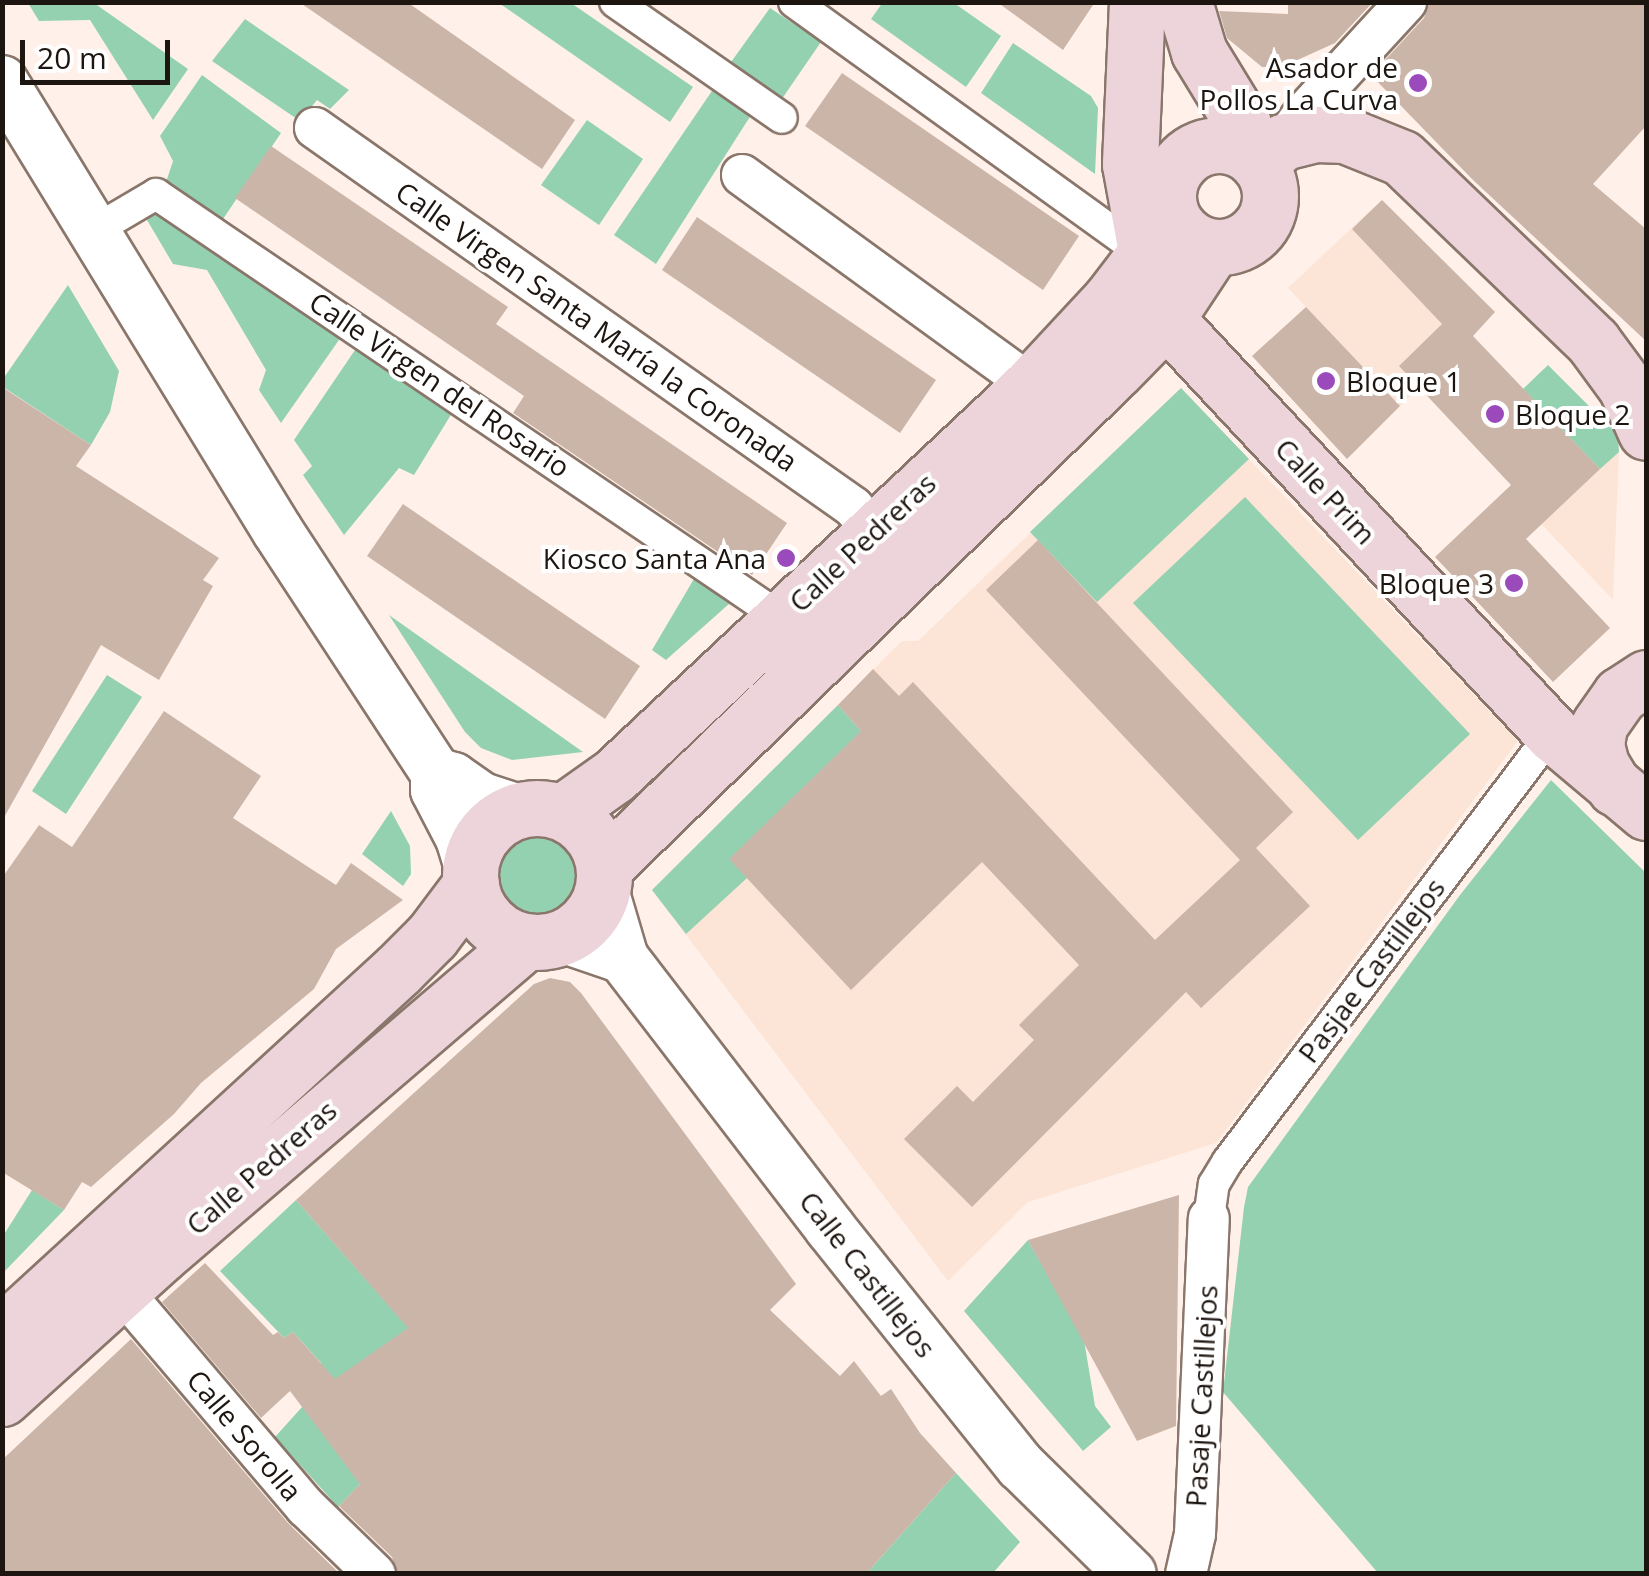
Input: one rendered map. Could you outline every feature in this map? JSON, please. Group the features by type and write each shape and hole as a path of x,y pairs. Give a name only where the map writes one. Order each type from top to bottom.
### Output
{"main road":[{"path":"1138,2 1166,220 1166,319"},
{"path":"1184,2 1199,52 1242,124 1293,135"},
{"path":"1166,220 1174,168 1185,156 1215,144 1345,134 1377,144 1430,182 1593,342 1640,408"},
{"path":"1166,220 1243,242 1265,219 1293,135"},
{"name":"Calle Pedreras","path":"541,811 614,775 1032,385 1166,220"},
{"name":"Calle Pedreras","path":"604,878 1166,319"},
{"name":"Calle Prim","path":"1166,319 1552,733 1631,800"},
{"name":"Calle Prim","path":"1631,800 1601,765 1596,745 1599,725 1620,694 1646,678"},
{"path":"541,811 591,834 604,878 591,916 544,939 488,919 471,876 486,831 541,811"},
{"name":"Calle Pedreras","path":"2,1332 398,970 432,936 471,876"},
{"name":"Calle Pedreras","path":"2,1398 121,1290 544,939"}],"street":[{"path":"615,2 782,118"},
{"path":"794,2 1166,220"},
{"path":"1293,135 1406,2"},
{"path":"2,81 277,530 436,773 436,790 462,838 471,876"},
{"name":"Calle Virgen Santa María la Coronada","path":"315,128 853,507 874,530"},
{"path":"742,176 1032,385"},
{"name":"Calle Virgen del Rosario","path":"95,230 156,194 780,617"},
{"name":"Pasjae Castillejos","path":"1209,1218 1214,1184 1228,1161 1552,733"},
{"path":"436,773 453,778 482,798 541,811"},
{"name":"Calle Castillejos","path":"604,878 623,958 1021,1466 1131,1574"},
{"path":"544,939 623,958"},
{"name":"Pasaje Castillejos","path":"1186,1574 1195,1534 1209,1218"},
{"name":"Calle Sorolla","path":"121,1290 306,1507 375,1574"}],"shaded area":[{"path":"1375,206 1389,207 1495,312 1400,406 1288,288"},
{"path":"1181,388 1518,741 1216,1143 1028,1202 948,1281 652,890 902,641 918,641"},
{"path":"1572,439 1600,468 1619,452 1613,600 1513,494"}],"green space":[{"path":"883,2 954,3 1001,36 966,87 871,19"},
{"path":"28,3 94,3 188,69 153,120 90,20 39,21"},
{"path":"499,3 571,3 693,87 670,122"},
{"path":"770,8 821,42 777,106 726,69"},
{"path":"245,19 349,90 330,109 317,100 300,121 212,61"},
{"path":"1013,43 1091,96 1098,108 1095,174 981,93"},
{"path":"202,75 281,133 219,225 164,188 173,161 160,136"},
{"path":"716,85 753,112 656,264 614,235"},
{"path":"587,120 643,159 599,225 541,185"},
{"path":"154,204 341,337 281,423 259,390 266,370 207,270 173,264 147,220"},
{"path":"68,285 119,371 110,412 91,445 3,387 3,379"},
{"path":"357,347 452,413 414,475 399,468 344,535 303,475 312,466 294,440"},
{"path":"1548,365 1618,435 1619,452 1600,469 1523,389"},
{"path":"1181,388 1249,459 1097,602 1030,532"},
{"path":"1245,497 1470,734 1358,840 1133,603"},
{"path":"701,567 739,595 666,660 652,650"},
{"path":"389,615 583,752 512,760 481,748 465,732"},
{"path":"107,675 142,697 66,814 32,791"},
{"path":"838,705 861,731 747,878 686,934 652,890"},
{"path":"1551,780 1646,873 1646,1573 1378,1573 1223,1392 1248,1187 1460,895"},
{"path":"391,811 410,846 411,874 403,886 362,854"},
{"path":"536,827 568,840 581,872 568,904 536,917 504,904 491,872 504,840"},
{"path":"32,1190 64,1210 3,1273 3,1236"},
{"path":"296,1200 457,1383 338,1507 275,1437 312,1396 321,1363 293,1332 284,1338 220,1271"},
{"path":"1028,1240 1084,1340 1095,1406 1111,1427 1083,1451 964,1311"},
{"path":"956,1473 1020,1542 993,1573 866,1574"}],"building":[{"path":"299,2 407,2 575,120 542,169"},
{"path":"997,2 1095,2 1063,50"},
{"path":"1288,2 1373,2 1335,43 1282,67 1262,67 1227,38 1219,11 1288,14"},
{"path":"1429,2 1646,2 1646,126 1593,184 1646,229 1646,341 1473,180 1371,75 1424,18"},
{"path":"842,73 1079,236 1043,290 805,126"},
{"path":"271,146 508,307 496,324 787,523 752,575 513,413 524,396 235,198"},
{"path":"1382,200 1495,312 1473,336 1600,469 1526,539 1610,628 1553,682 1435,557 1511,485 1399,366 1442,324 1352,229"},
{"path":"697,217 936,380 900,433 662,270"},
{"name":"Bloque 1","path":"1306,307 1400,406 1347,459 1252,356"},
{"path":"2,387 91,445 76,466 219,558 203,580 213,586 159,680 101,645 2,821"},
{"path":"403,504 640,666 605,719 367,556"},
{"path":"1038,540 1293,812 1256,848 1310,906 1201,1008 1186,992 972,1207 904,1139 957,1086 973,1102 1034,1040 1019,1025 1079,965 982,862 851,990 729,859 861,731 838,705 873,669 899,696 913,682 1155,940 1240,860 986,590"},
{"path":"164,711 261,776 233,818 336,885 351,863 403,900 336,949 314,989 201,1083 174,1114 91,1187 82,1182 64,1210 2,1172 2,878 39,825 72,847"},
{"path":"550,978 570,982 581,993 796,1284 770,1310 840,1376 854,1361 881,1396 891,1389 920,1433 956,1473 866,1574 398,1574 392,1557 339,1506 360,1484 290,1391 261,1418 162,1302 205,1263 273,1335 278,1332 284,1338 293,1332 335,1379 408,1328 296,1200 534,984"},
{"path":"1179,1195 1176,1426 1137,1441 1028,1240"},
{"path":"131,1339 288,1523 340,1574 2,1574 2,1460"}],"place":[{"name":"Asador de Pollos La Curva","path":"1418,83"},
{"name":"Bloque 1","path":"1326,381"},
{"name":"Bloque 2","path":"1495,414"},
{"name":"Kiosco Santa Ana","path":"786,558"},
{"name":"Bloque 3","path":"1514,583"}]}
